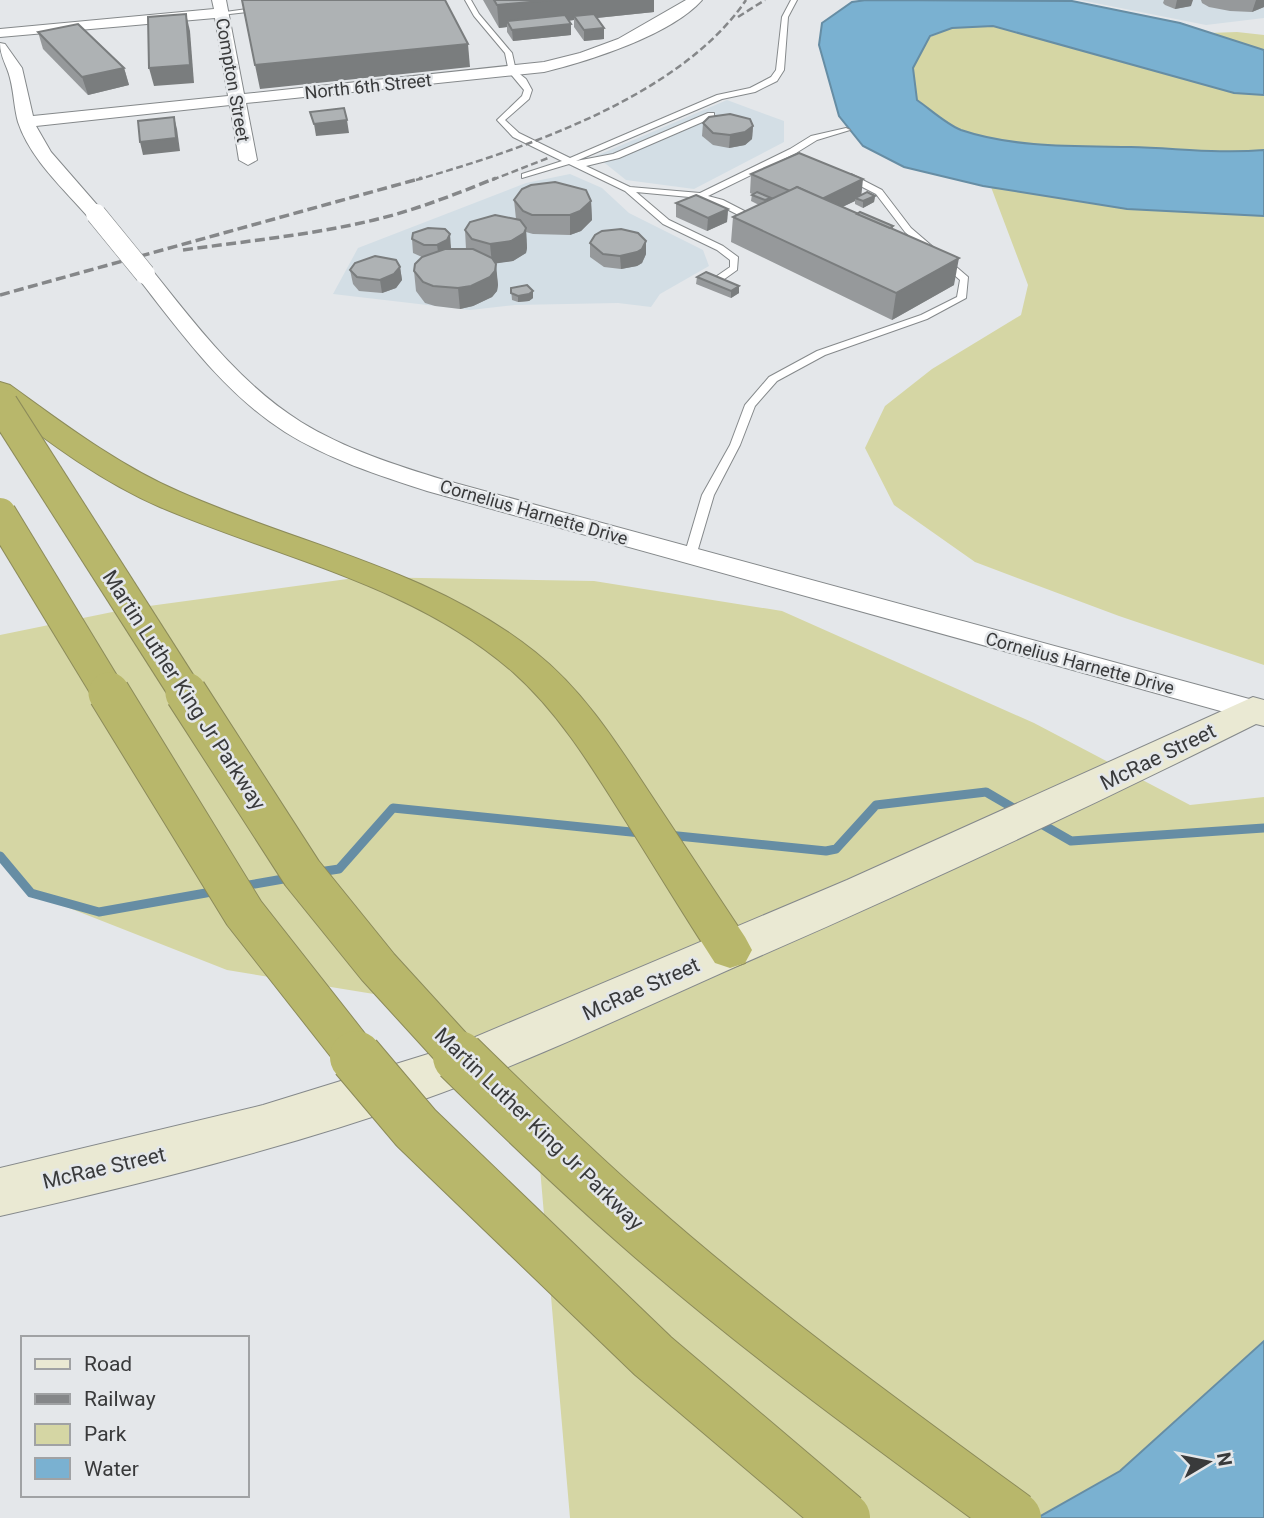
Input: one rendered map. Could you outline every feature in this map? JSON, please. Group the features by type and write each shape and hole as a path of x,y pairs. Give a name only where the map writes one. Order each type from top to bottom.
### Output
{"highway":[{"path":"0,391 87,455 127,479 228,523 396,585 462,618 524,662 555,692 587,730 730,950"},
{"name":"Martin Luther King Jr Parkway","path":"0,402 301,871 391,982 506,1103 657,1244 897,1434 1015,1518"},
{"path":"0,514 244,913 324,1018 416,1129 653,1356 844,1518"}],"main road":[{"name":"McRae Street","path":"0,1192 227,1138 420,1079 516,1043 811,916 1259,712"}],"street":[{"name":"North 6th Street","path":"26,122 513,72 564,63 622,44 647,32 695,0"},
{"path":"0,33 220,6"},
{"name":"Compton Street","path":"220,6 248,160"},
{"name":"Cornelius Harnette Drive","path":"0,47 15,65 20,79 26,122 38,146 245,392 278,417 328,447 388,470 690,556 1259,712"}],"lane":[{"path":"468,0 476,15 508,53 513,72 528,90 526,97 501,120 516,135 628,189 701,196 720,202 755,220"},
{"path":"574,163 720,97 752,90 774,79 780,70 785,17 794,0"},
{"path":"220,6 276,7"},
{"path":"525,176 574,163 616,156 711,114"},
{"path":"701,196 787,155 814,138 846,130"},
{"path":"787,155 805,158"},
{"path":"690,556 708,495 735,444 750,405 773,379 821,353 923,317 961,298 965,279 957,270 908,230 878,192 835,171"},
{"path":"628,189 666,222 727,251 736,259 734,268 720,278"}],"shaded area":[{"path":"1080,0 1264,0 1264,18 1206,25"},
{"path":"727,100 784,121 784,142 694,189 626,180 596,156"},
{"path":"570,174 602,188 629,213 703,250 709,266 660,294 651,307 618,303 515,305 470,310 333,294 358,248 526,183"}],"green space":[{"path":"993,26 1233,93 1264,95 1264,150 1214,151 1045,145 1002,140 961,130 917,100 913,67 930,37 952,28"},
{"path":"1208,33 1264,35 1264,50"},
{"path":"991,187 1126,209 1264,216 1264,665 1119,616 975,562 894,505 865,448 885,406 932,369 1021,315 1028,285"},
{"path":"362,577 594,581 782,611 1034,723 1190,805 1264,797 1264,1341 1120,1471 1037,1518 570,1518 540,1168 516,1076 380,995 227,970 31,893 0,856 0,635 127,609"}],"water":[{"path":"1072,1 1180,23 1264,50 1264,95 1234,93 993,26 952,28 930,36 913,68 917,100 955,127 981,136 1045,145 1214,151 1264,150 1264,216 1127,209 983,186 904,167 863,146 839,116 819,45 822,23 852,2"},
{"path":"1264,1341 1264,1518 1037,1518 1120,1471"}],"building":[{"path":"242,0 445,0 468,44 255,65"},
{"path":"494,0 552,0 497,5"},
{"path":"186,14 190,65 149,68 148,17"},
{"path":"594,14 604,28 584,30 574,16"},
{"path":"565,15 571,24 512,30 507,21"},
{"path":"78,24 124,68 82,77 38,32"},
{"path":"344,108 347,120 314,124 310,112"},
{"path":"730,114 750,119 753,126 745,132 730,135 713,133 703,123 709,117"},
{"path":"174,117 176,138 140,142 138,121"},
{"path":"799,153 863,179 822,199 797,187 790,191 751,174"},
{"path":"555,182 586,190 591,201 580,211 570,215 532,215 523,211 514,200 522,189 531,185"},
{"path":"797,187 959,258 896,293 733,217"},
{"path":"757,192 771,198 765,200 752,195"},
{"path":"867,192 875,196 863,201 855,198"},
{"path":"696,195 728,209 708,218 676,203"},
{"path":"860,212 893,226 890,228 857,214"},
{"path":"495,215 520,220 526,228 524,233 511,241 490,244 472,239 465,230 470,222"},
{"path":"428,228 445,229 450,234 447,240 437,245 424,245 412,239 413,233"},
{"path":"621,229 638,233 646,241 642,249 620,256 603,254 590,243 595,235 602,231"},
{"path":"445,249 473,249 492,258 496,264 495,271 490,277 471,286 458,288 433,286 423,282 414,271 415,264 422,257"},
{"path":"375,256 396,260 400,267 394,274 380,280 357,277 350,270 355,263"},
{"path":"706,272 739,286 731,291 697,277"},
{"path":"527,285 533,291 529,294 518,296 511,293 511,288"}],"waterway":[{"path":"668,835 826,851 836,849 876,805 986,792 1017,810"},
{"path":"319,872 339,869 393,808 641,833"},
{"path":"1038,822 1071,841 1264,828"},
{"path":"0,856 31,893 99,912 217,891"},
{"path":"243,886 289,878"}],"railway":[{"path":"416,180 551,135 641,91 682,64 718,34 746,0"},
{"path":"738,17 765,0"},
{"path":"492,180 548,158"},
{"path":"0,295 422,178"},
{"path":"183,250 303,234 374,220 421,207 496,178"}]}
